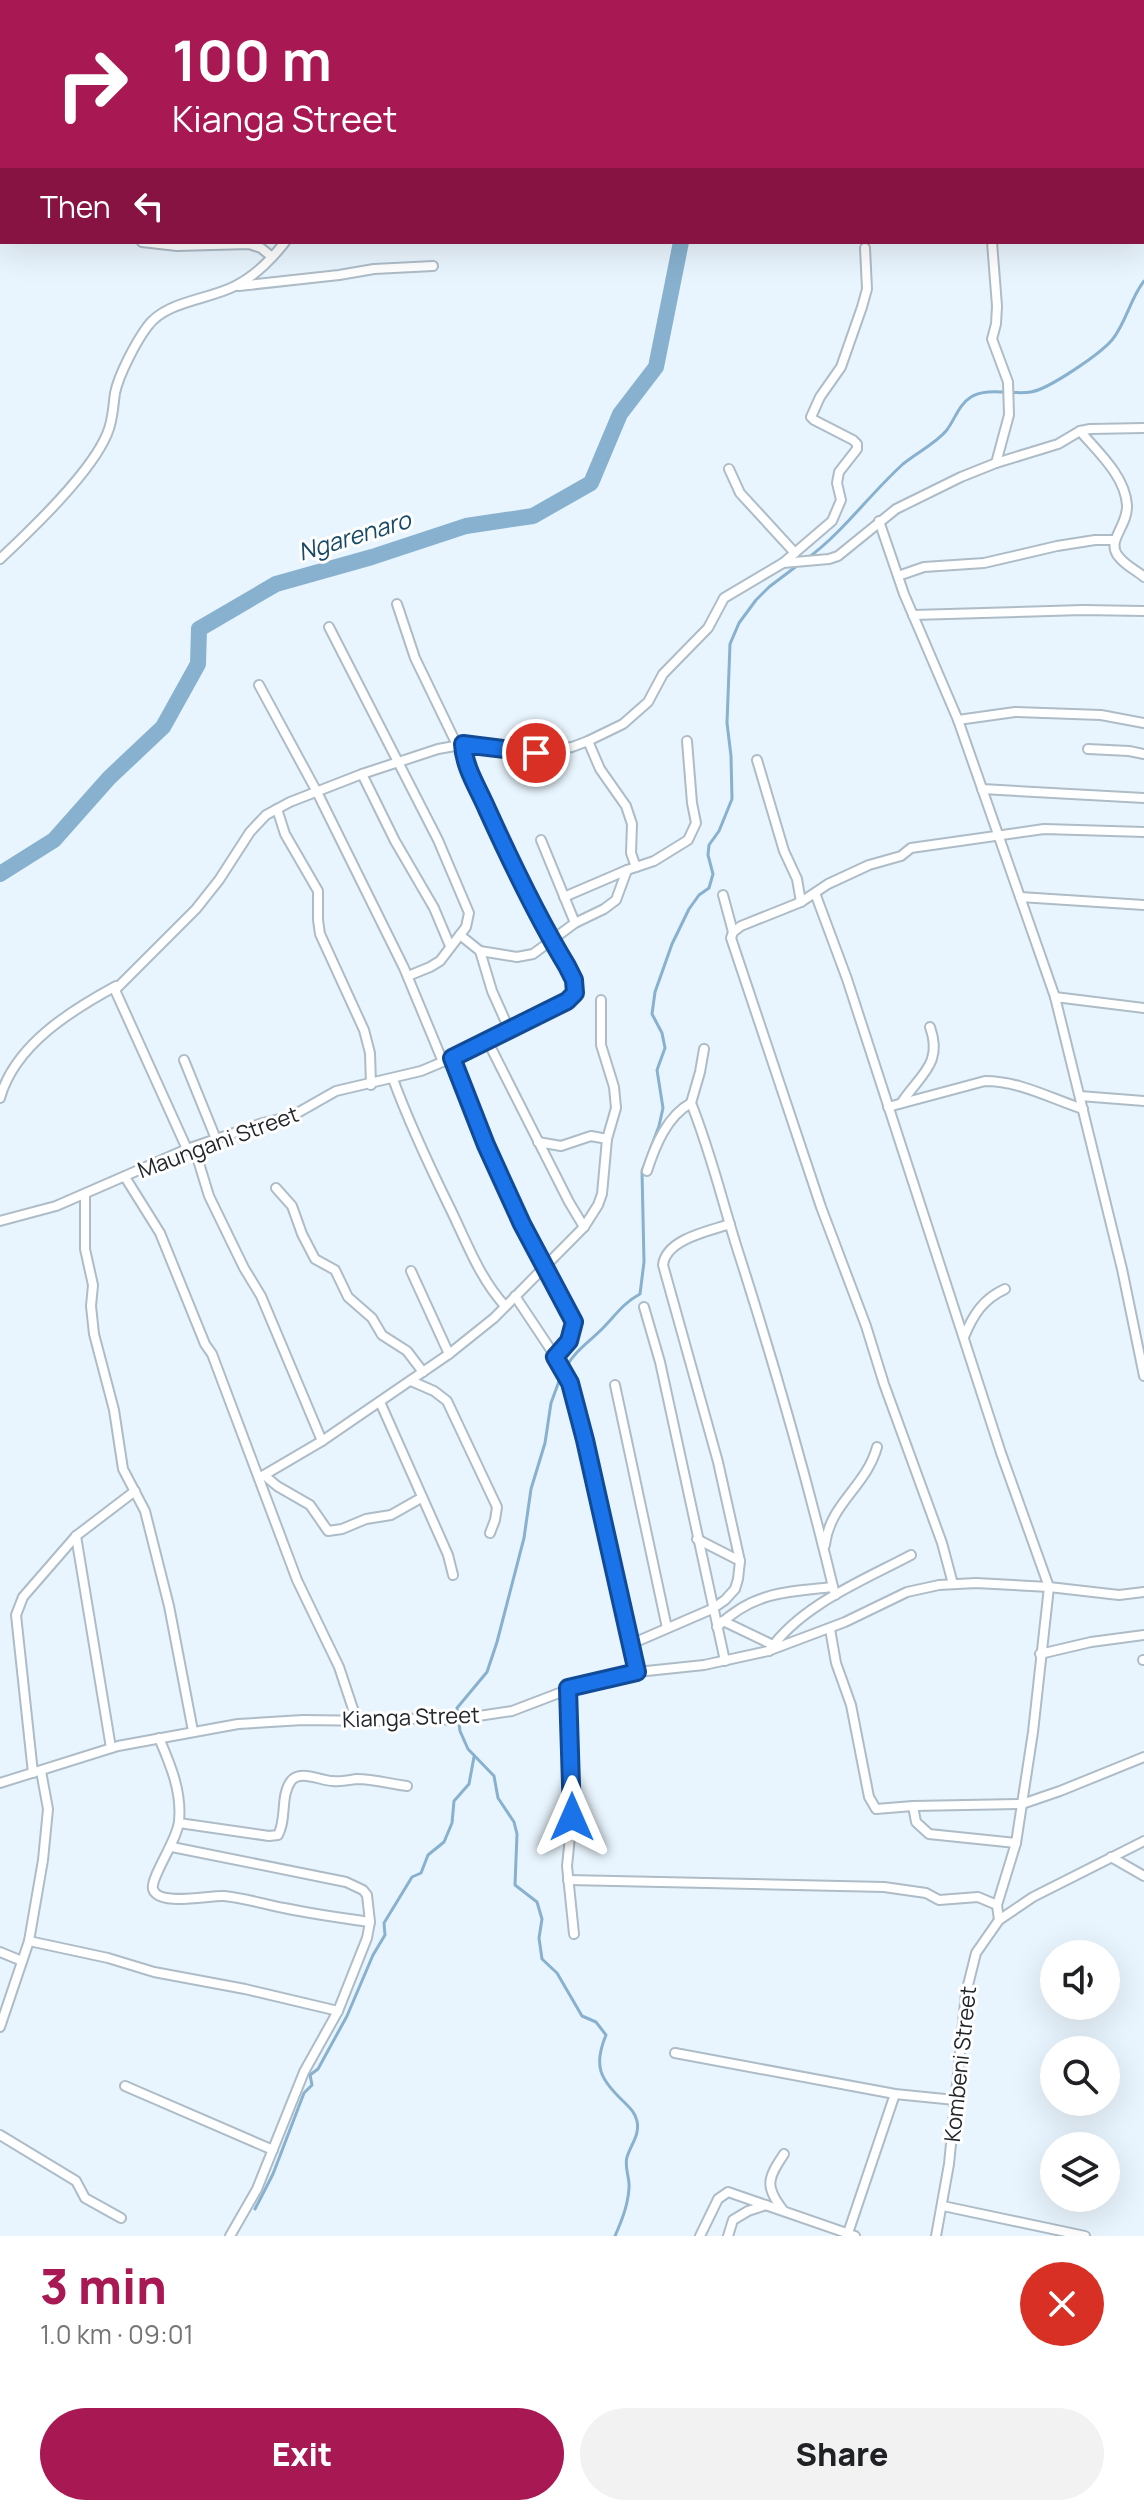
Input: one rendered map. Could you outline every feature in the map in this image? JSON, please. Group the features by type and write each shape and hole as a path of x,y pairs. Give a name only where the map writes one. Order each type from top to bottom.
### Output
{"street":[{"path":"160,244 249,244 261,248 272,257"},
{"path":"234,287 257,272 283,244"},
{"path":"992,244 997,306 992,339 1008,382 1009,415 996,463"},
{"path":"0,1098 3,1084 41,1036 139,967 196,909 258,822 277,809 362,774 460,744 536,753 572,747 623,724 648,702 663,674 708,628 724,598 783,563 832,521 841,500 837,483 839,472 857,449 857,444 811,417 820,397 841,367 862,307 867,289 865,248"},
{"path":"0,559 72,485 101,447 111,423 118,382 147,326 157,316 234,287 374,269 433,266"},
{"path":"783,563 838,556 896,509 996,463 1058,444 1080,431 1144,428"},
{"path":"898,576 924,567 984,563 1057,546 1114,540 1122,531 1126,519 1127,504 1123,489 1101,455 1080,431"},
{"path":"729,469 740,493 795,553"},
{"path":"879,521 913,615 958,720 1055,997 1122,1269 1144,1376"},
{"path":"1114,540 1117,555 1144,577"},
{"name":"Maungani Street","path":"0,1221 56,1206 190,1148 292,1116 336,1091 393,1079 447,1060 567,1001 575,993 574,980 514,869 460,744 415,658 397,604"},
{"path":"913,615 1144,611"},
{"path":"329,627 438,840 469,913 469,920 460,935 440,961 408,976"},
{"path":"259,685 317,792 408,976 543,1267 574,1322 569,1341 555,1357"},
{"path":"958,720 1015,712 1101,715 1144,723"},
{"path":"460,935 480,951 527,957 575,923 616,900 631,868 632,824 626,806 600,769 588,741"},
{"path":"564,897 670,853 688,840 696,823 687,741"},
{"path":"1088,749 1144,754"},
{"path":"757,760 784,851 797,879 801,902"},
{"path":"362,774 395,841 434,908 450,946"},
{"path":"982,789 1144,798"},
{"path":"277,809 285,834 318,891 320,934 364,1030 370,1053 371,1085"},
{"path":"733,932 801,902 828,884 869,865 901,856 911,848 1044,829 1144,832"},
{"path":"541,840 575,923"},
{"path":"815,893 847,979 1001,1453 1049,1587 1033,1732 1016,1843 997,1905 999,1920"},
{"path":"723,895 733,932 732,946 816,1195 866,1326 942,1543 953,1584"},
{"path":"1020,897 1144,905"},
{"path":"480,951 492,991 509,1029"},
{"path":"116,986 115,993 190,1148 209,1196 261,1296 322,1441"},
{"path":"1055,997 1144,1008"},
{"path":"261,1477 322,1441 449,1354 494,1318 584,1227 602,1194 607,1139 616,1108 614,1087 601,1045 601,1000"},
{"path":"902,1103 933,1059 935,1041 930,1027"},
{"path":"487,1040 584,1227"},
{"path":"704,1049 691,1103 704,1135 779,1383 834,1591"},
{"path":"184,1060 216,1139"},
{"path":"393,1079 426,1162 477,1267 488,1288 505,1306"},
{"path":"888,1107 985,1081 999,1081 1014,1083 1083,1109"},
{"path":"1080,1096 1144,1101"},
{"path":"647,1171 665,1131 681,1109 691,1103"},
{"path":"538,1142 561,1146 591,1136 607,1139"},
{"path":"125,1177 160,1233 205,1344 212,1354 261,1477 297,1580 339,1667 357,1721"},
{"path":"276,1188 292,1206 315,1259 335,1270 348,1297 372,1318 382,1335 407,1351 423,1372"},
{"path":"85,1194 85,1249 93,1285 91,1306 94,1334 114,1410 123,1469 145,1511 193,1731"},
{"path":"631,1644 712,1609 735,1589 738,1579 740,1561 718,1462 663,1265 664,1257 674,1247 692,1237 730,1224"},
{"path":"411,1271 449,1354"},
{"path":"964,1338 975,1312 1005,1289"},
{"path":"515,1296 570,1383 637,1672"},
{"path":"644,1307 660,1362 712,1609 720,1624 725,1661"},
{"path":"411,1381 434,1391 447,1401 497,1507 490,1533"},
{"path":"615,1385 667,1628"},
{"path":"380,1402 448,1555 453,1575"},
{"path":"824,1550 830,1523 866,1476 877,1447"},
{"path":"261,1477 310,1505 328,1531 391,1515 421,1498"},
{"path":"0,2027 29,1941 48,1809 37,1772 16,1615 23,1597 76,1536 135,1491"},
{"path":"76,1536 111,1748"},
{"path":"697,1539 740,1561"},
{"path":"720,1624 770,1648 794,1622 834,1591 911,1555"},
{"name":"Kianga Street","path":"0,1783 111,1748 238,1724 303,1720 452,1720 512,1711 568,1688 637,1672 725,1661 830,1629 907,1592 953,1584 1049,1587 1119,1595 1144,1592"},
{"path":"720,1624 745,1604 759,1598 834,1591"},
{"path":"830,1629 836,1663 851,1705 871,1804 876,1809 1022,1804 1144,1757"},
{"path":"1040,1654 1091,1642 1144,1635"},
{"path":"568,1688 572,1817 567,1866 574,1934"},
{"path":"159,1738 179,1796 179,1823 172,1847 152,1888 161,1897 223,1896 370,1922"},
{"path":"179,1823 278,1835 282,1829 288,1789 297,1776 329,1781 368,1780 407,1786"},
{"path":"913,1806 916,1822 929,1834 1016,1843"},
{"name":"Kombeni Street","path":"936,2236 949,2164 966,1993 971,1971 985,1939 999,1920 1033,1897 1144,1841"},
{"path":"172,1847 355,1886 367,1895 370,1922 359,1964 338,2011 304,2072 257,2189 230,2236"},
{"path":"1111,1857 1144,1876"},
{"path":"568,1880 884,1887 926,1893 939,1900 978,1897 997,1905"},
{"path":"29,1941 108,1958 154,1972 338,2011"},
{"path":"0,1952 22,1961"},
{"path":"675,2053 895,2094 955,2100"},
{"path":"125,2086 273,2150"},
{"path":"700,2236 723,2194 739,2195 851,2235 895,2094"},
{"path":"0,2135 76,2181 85,2198 121,2218"},
{"path":"783,2211 769,2186 774,2168 784,2154"},
{"path":"728,2236 733,2220 766,2205"},
{"path":"943,2206 1085,2236"}],"waterway":[{"name":"Ngarenaro","path":"0,874 54,840 109,778 163,727 198,664 199,629 276,584 466,526 533,516 591,483 620,414 656,367 681,244"},
{"path":"808,558 903,464 942,436 971,397 985,392 1031,392 1061,378 1097,354 1117,333 1144,281"},
{"path":"566,1367 578,1351 640,1294 644,1262 642,1171 663,1108 657,1070 665,1048 662,1033 652,1014 655,992 672,944 689,909 699,895 709,888 713,874 709,845 719,831 732,799 727,723 730,644 739,623 756,600 798,565"},
{"path":"562,1373 551,1403 545,1443 531,1489 524,1538 497,1642 487,1672 457,1708 460,1731 468,1749 494,1776 498,1798 514,1822 517,1834 515,1885 537,1902 542,1919 539,1938 542,1959 557,1973 582,2016 596,2022 606,2035 600,2055 601,2071 609,2086 636,2118 637,2131 626,2161 629,2184 627,2200 615,2236"},
{"path":"255,2209 273,2174 304,2093 312,2085 310,2075 318,2069 347,2016 385,1935 384,1923 412,1877 421,1873 428,1855 444,1842 452,1823 454,1801 469,1784 474,1757"}],"route":[{"path":"536,753 463,744 467,765 514,869 574,980 575,993 567,1001 452,1058 486,1145 522,1224 574,1322 569,1341 555,1357 570,1383 585,1440 637,1672 568,1688 572,1817"}]}
